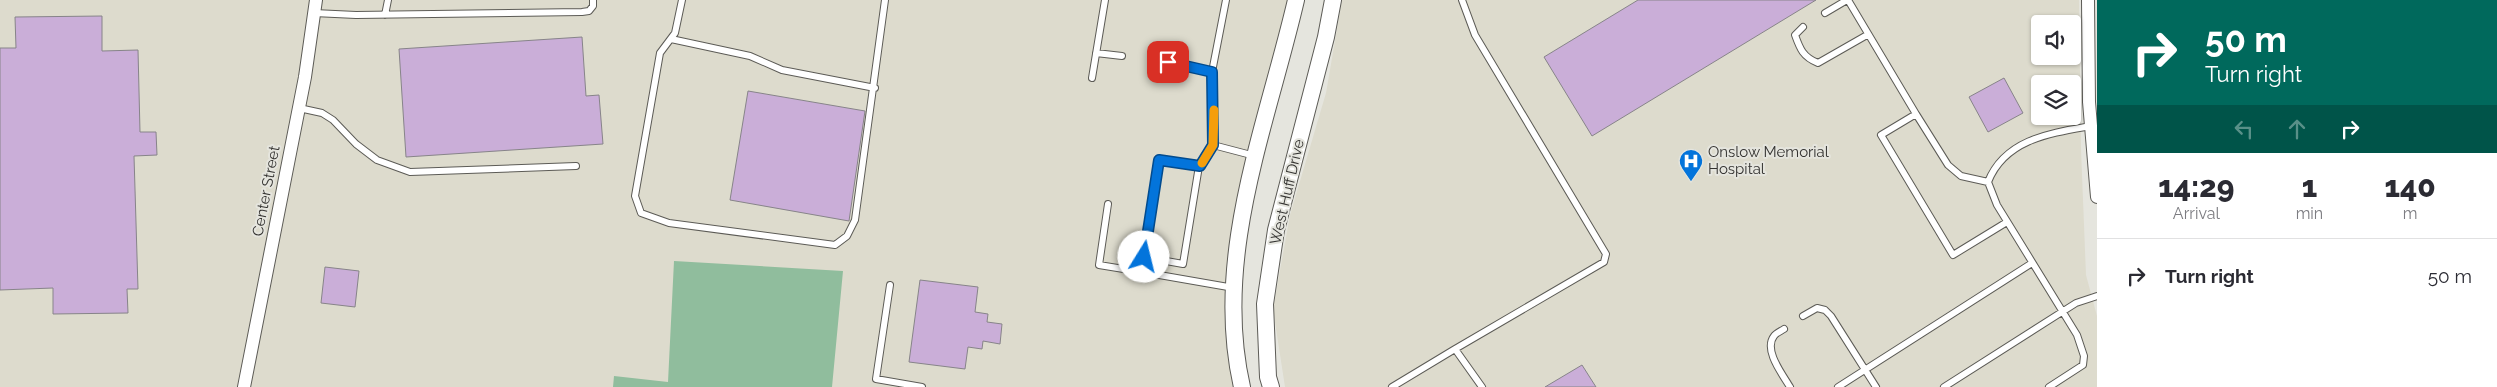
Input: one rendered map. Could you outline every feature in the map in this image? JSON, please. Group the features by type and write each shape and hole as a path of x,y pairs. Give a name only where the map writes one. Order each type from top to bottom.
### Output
{"street":[{"name":"Center Street","path":"244,387 299,108 316,0"},
{"path":"1242,387 1235,337 1235,257 1256,156 1296,0"},
{"name":"West Huff Drive","path":"1271,387 1268,378 1265,304 1276,230 1326,36 1333,0"},
{"path":"2088,0 2091,126 2097,197"}],"lane":[{"path":"385,15 388,0"},
{"path":"314,13 385,15 582,12 589,11 593,6 593,0"},
{"path":"682,0 675,33 660,53 636,196 642,213 669,223 835,246 847,236 855,220 875,88 885,0"},
{"path":"1092,78 1105,0"},
{"path":"1144,257 1183,264 1200,166 1213,145 1212,72 1226,0"},
{"path":"1392,387 1596,267 1604,262 1606,254 1475,34 1462,0"},
{"path":"1825,14 1847,0 1948,165 1961,176 1988,182"},
{"path":"1803,26 1795,34 1801,51 1807,59 1818,63 1867,35"},
{"path":"671,39 750,56 782,70 875,88"},
{"path":"1096,52 1122,56"},
{"path":"1168,62 1212,72"},
{"path":"299,108 322,113 333,120 356,144 378,160 410,172 576,166"},
{"path":"1916,114 1881,135 1953,254 2007,222"},
{"path":"2049,387 2083,365 2084,356 2077,335 1997,205 1988,182 1994,167 2018,147 2043,134 2091,126"},
{"path":"1213,145 1256,156"},
{"path":"1142,272 1159,160 1200,166"},
{"path":"1108,204 1099,265 1234,288"},
{"path":"1838,387 2032,263"},
{"path":"890,286 876,379 922,387"},
{"path":"1944,387 2076,303 2097,296"},
{"path":"1803,316 1817,308 1825,310 1831,316 1876,387"},
{"path":"1784,329 1774,336 1771,344 1772,354 1790,387"},
{"path":"1456,349 1482,387"}],"shaded area":[{"path":"0,0 1296,0 1235,257 1242,387 0,387"},
{"name":"Onslow Memorial Hospital","path":"1342,0 2079,0 2079,15 2031,15 2031,65 2080,65 2080,75 2031,75 2031,125 2081,125 2086,275 2097,316 2097,387 1285,387 1273,309 1290,215 1326,93"}],"green space":[{"path":"674,261 843,271 832,387 613,387 614,376 668,382"}],"building":[{"path":"1638,0 1816,0 1592,136 1544,57"},
{"path":"102,16 102,51 138,50 140,132 156,132 157,155 134,156 138,289 127,289 128,313 53,314 53,288 0,290 0,48 16,48 15,17"},
{"path":"582,37 586,96 599,95 603,144 406,157 399,49"},
{"path":"2004,78 2023,113 1988,132 1969,97"},
{"path":"748,91 865,111 849,221 730,200"},
{"path":"325,267 359,271 355,307 321,303"},
{"path":"920,280 978,287 975,312 988,314 987,322 1002,324 1000,344 983,341 982,349 968,347 965,369 909,362"},
{"path":"1582,365 1596,387 1545,387"}],"slow traffic":[{"path":"1202,163 1213,145 1214,110"}],"place":[{"name":"Onslow Memorial Hospital","path":"1691,182"}],"route":[{"path":"1144,257 1159,160 1200,166 1213,145 1214,101 1212,72 1168,62"}]}
